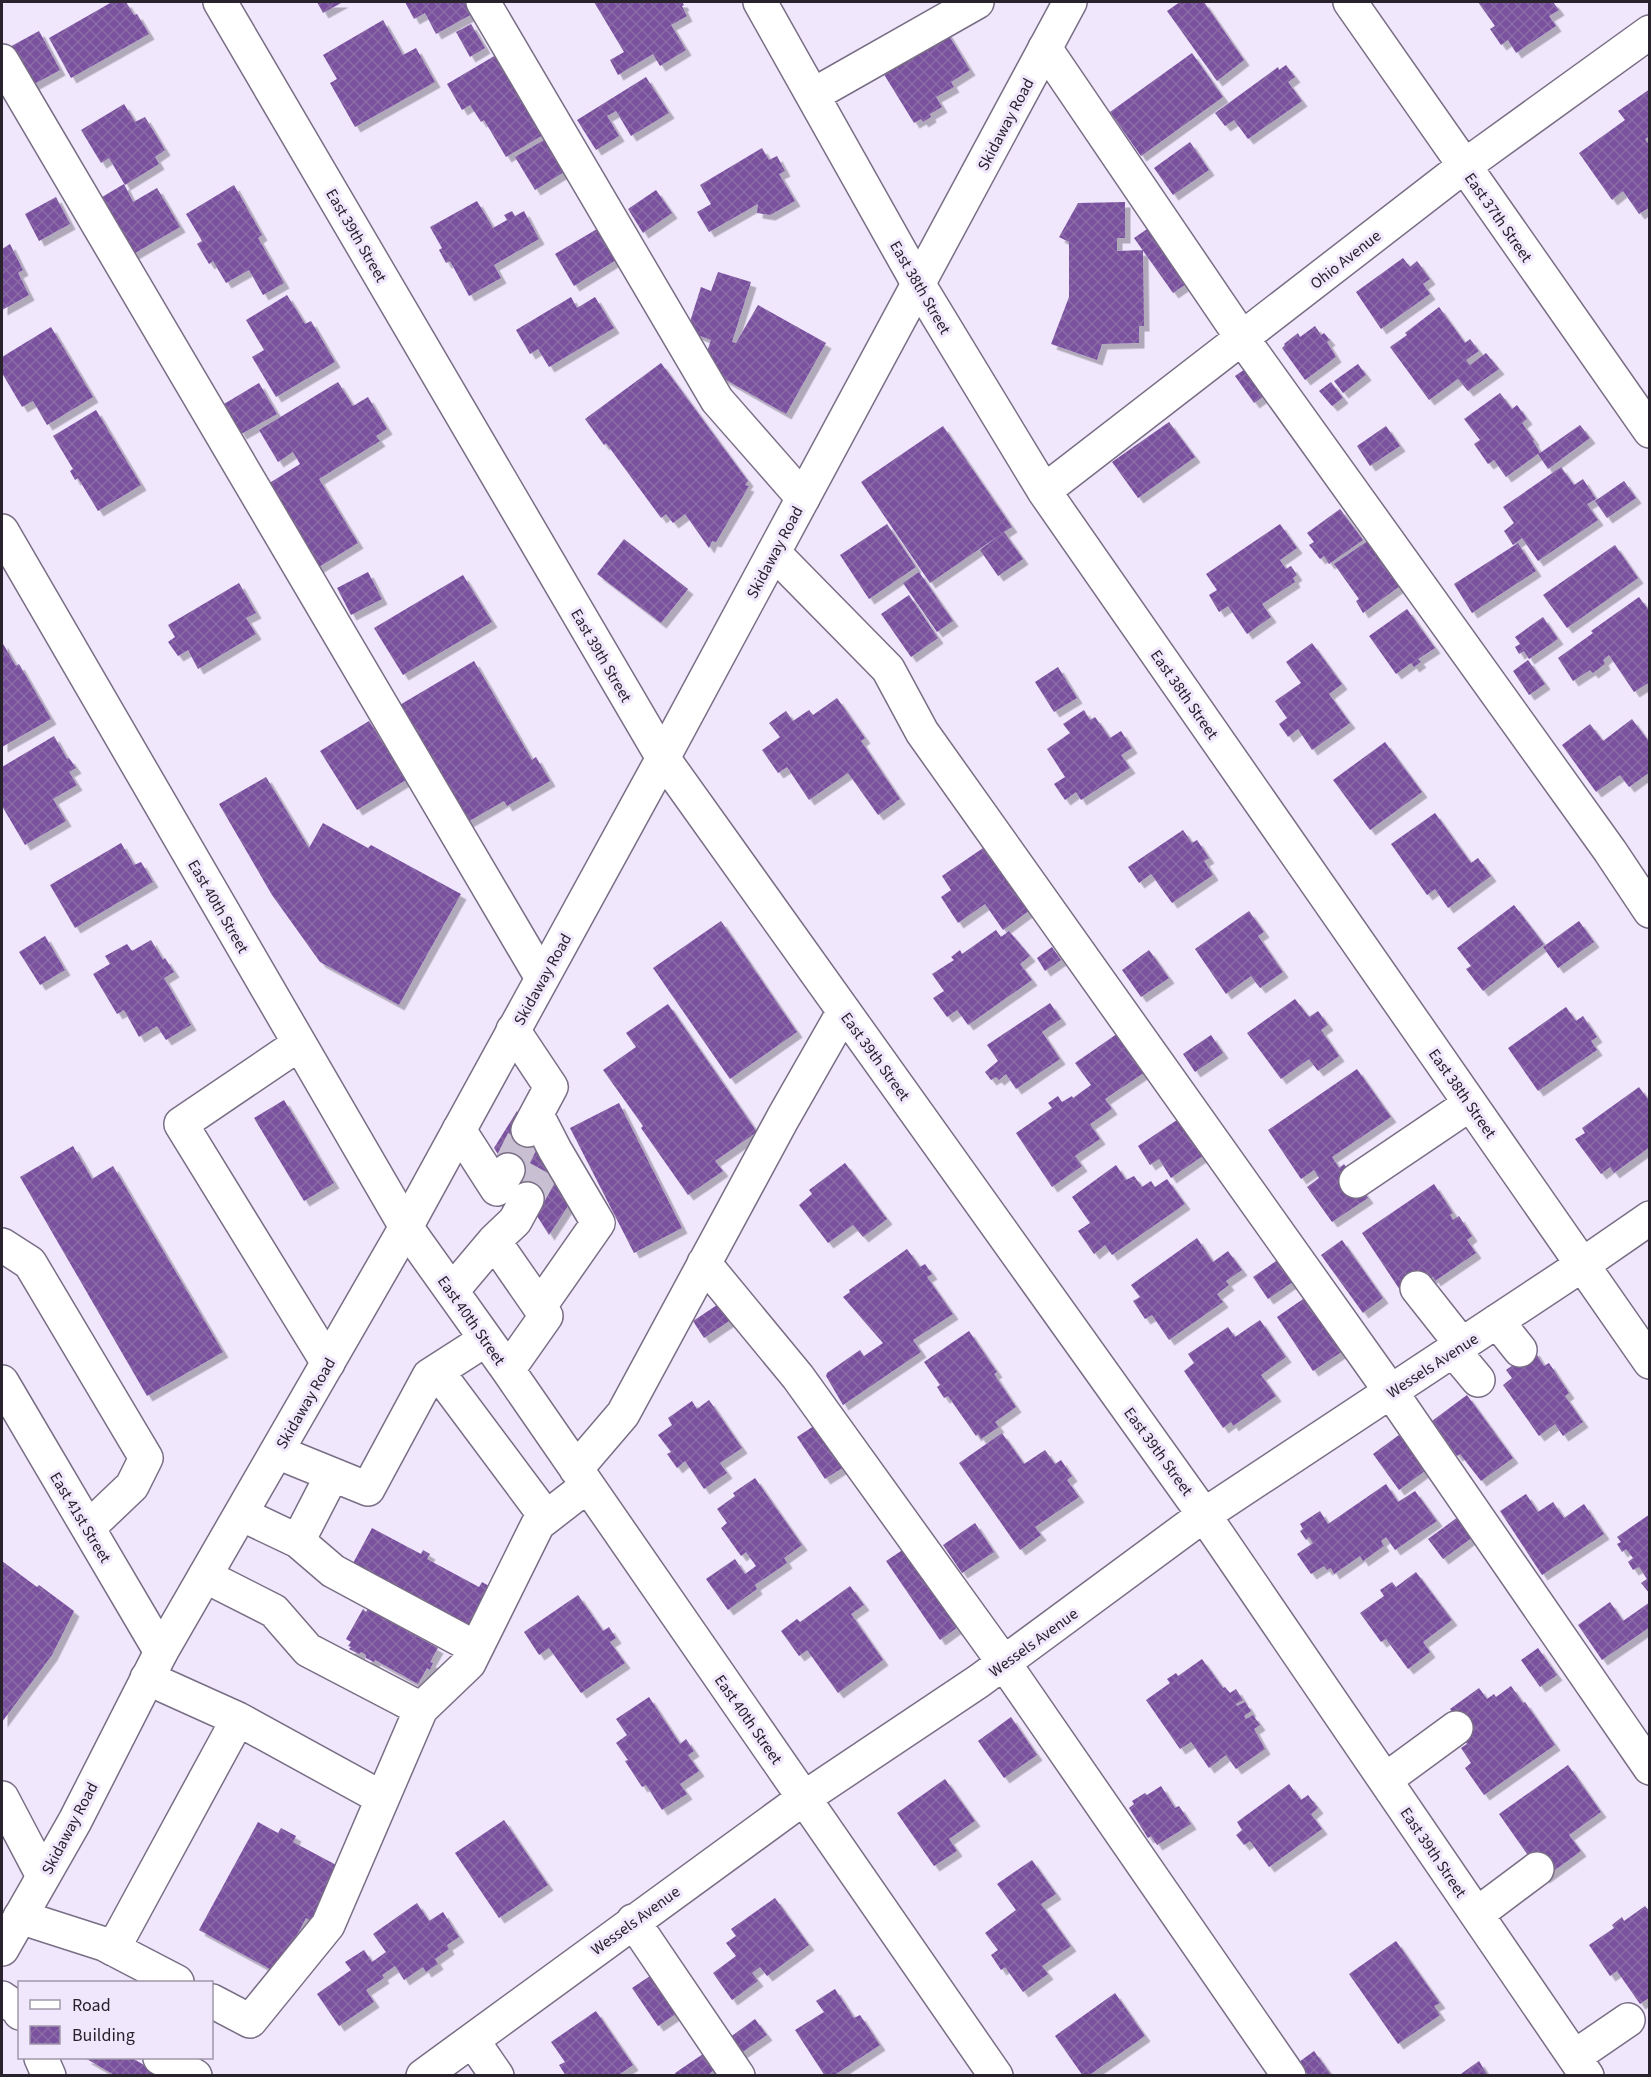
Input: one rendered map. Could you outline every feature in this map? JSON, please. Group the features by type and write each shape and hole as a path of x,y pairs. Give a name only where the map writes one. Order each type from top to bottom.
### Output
{"street":[{"name":"East 39th Street","path":"220,2 663,758 1204,1515 1581,2066"},
{"path":"483,2 717,400 803,498"},
{"name":"East 38th Street","path":"760,2 919,285 1044,491 1650,1362"},
{"path":"813,95 977,2"},
{"name":"East 37th Street","path":"1350,2 1463,167 1650,431"},
{"name":"Skidaway Road","path":"2,1949 75,1821 154,1665 406,1227 663,758 919,285 1056,18"},
{"path":"1056,18 1242,338 1610,851 1650,911"},
{"name":"Ohio Avenue","path":"1044,491 1463,167 1650,32"},
{"path":"2,61 542,978"},
{"name":"East 40th Street","path":"2,531 406,1227 508,1370 996,2076"},
{"path":"774,553 888,669 922,732 1391,1392 1650,1768"},
{"path":"213,2002 250,2021 328,1925 421,1708 469,1663 538,1524 581,1478 623,1414 783,1118 844,1011"},
{"path":"513,1030 551,1087 533,1123 551,1156 598,1222 540,1306"},
{"path":"299,1044 181,1124 328,1364"},
{"path":"1356,1181 1470,1104"},
{"path":"459,1130 502,1180 512,1220 540,1306 546,1316 508,1370"},
{"name":"Wessels Avenue","path":"423,2076 804,1797 1004,1663 1204,1515 1650,1218"},
{"path":"452,1291 512,1220"},
{"path":"2,1245 30,1263 146,1458 132,1486 88,1528"},
{"path":"704,1263 798,1377 1004,1663 1289,2076"},
{"path":"1417,1288 1478,1380"},
{"path":"1497,1321 1520,1350"},
{"path":"277,1452 368,1489 429,1376 485,1340"},
{"path":"437,1371 546,1517"},
{"name":"East 41st Street","path":"2,1382 88,1528 154,1665"},
{"path":"298,1541 332,1475"},
{"path":"241,1514 298,1541 333,1571 476,1648"},
{"path":"205,1576 274,1611 308,1650 421,1708"},
{"path":"154,1665 238,1719 382,1798"},
{"path":"113,1949 238,1719"},
{"path":"1385,1780 1456,1728"},
{"path":"2,1798 43,1876"},
{"path":"1477,1914 1537,1869"},
{"path":"20,1917 113,1949 173,1981"},
{"path":"633,1921 738,2076"},
{"path":"1581,2066 1628,2020"},
{"path":"473,2041 497,2076"},
{"path":"41,2059 49,2076"},
{"path":"162,2059 195,2076"}],"building":[{"path":"112,2 126,2 134,15 137,14 149,34 71,78 49,38"},
{"path":"317,2 343,2 323,13"},
{"path":"405,2 468,2 474,13 436,34 425,13 414,19"},
{"path":"594,2 682,2 687,16 671,25 686,50 660,66 653,54 618,75 610,60 624,52"},
{"path":"1180,2 1204,2 1244,60 1217,81 1167,11"},
{"path":"1478,2 1553,2 1559,10 1549,16 1556,26 1516,53 1508,40 1501,45 1490,29 1495,26"},
{"path":"383,20 403,55 416,48 435,82 355,127 330,83 337,79 323,55"},
{"path":"471,24 485,48 470,57 456,32"},
{"path":"945,29 970,70 951,82 954,87 936,97 942,107 930,114 931,117 923,122 921,119 914,123 880,68"},
{"path":"39,31 60,70 27,88 6,49"},
{"path":"1192,53 1223,97 1141,156 1110,112"},
{"path":"496,55 543,135 506,157 484,120 481,122 470,105 462,110 447,84"},
{"path":"1286,65 1295,77 1288,82 1302,101 1248,139 1234,120 1225,126 1215,113 1278,67 1279,70"},
{"path":"646,77 669,113 631,136 616,111 607,116 619,136 596,150 577,120"},
{"path":"1650,89 1650,136 1645,139 1650,146 1650,207 1639,214 1623,191 1612,200 1579,153 1625,120 1618,111"},
{"path":"124,104 135,122 145,117 165,150 155,157 159,164 125,185 109,158 101,163 81,130"},
{"path":"549,137 569,169 535,190 515,157"},
{"path":"1190,142 1209,170 1173,195 1154,168"},
{"path":"762,148 769,160 777,156 785,171 779,174 795,201 770,215 757,213 758,204 709,232 697,212 711,204 700,185"},
{"path":"124,184 133,202 157,188 180,227 130,256 97,200"},
{"path":"234,185 262,235 258,238 284,283 263,295 249,270 226,283 213,261 209,264 197,244 202,241 186,214"},
{"path":"656,190 672,213 643,233 628,209"},
{"path":"56,197 70,224 39,241 25,214"},
{"path":"477,201 493,228 507,220 504,215 512,211 515,216 524,211 539,239 494,265 501,278 469,296 450,261 446,263 439,250 442,248 430,227"},
{"path":"1125,202 1125,238 1117,238 1117,251 1143,250 1144,326 1139,326 1139,343 1102,344 1097,360 1051,344 1069,297 1069,242 1059,237 1078,203"},
{"path":"602,226 621,257 574,286 555,254"},
{"path":"1150,227 1189,282 1173,293 1134,238"},
{"path":"10,244 23,270 18,273 29,295 2,310 2,249"},
{"path":"1403,258 1410,267 1417,261 1430,279 1423,284 1430,294 1381,329 1356,292"},
{"path":"718,272 751,282 732,342 736,343 758,305 826,343 786,414 719,376 720,372 703,363 711,340 687,331 701,287 711,291"},
{"path":"287,295 305,324 311,321 335,362 276,397 252,357 264,350 246,320"},
{"path":"571,297 577,308 595,297 614,328 549,367 538,349 530,354 516,330"},
{"path":"1439,307 1465,343 1470,339 1479,351 1466,360 1470,365 1486,353 1499,369 1468,391 1458,379 1429,400 1390,347"},
{"path":"1315,326 1321,335 1324,333 1330,340 1327,342 1336,357 1305,380 1282,348 1298,333 1300,337"},
{"path":"51,327 93,397 47,425 33,401 22,407 2,373 2,357"},
{"path":"661,363 748,481 745,485 749,486 716,542 712,541 709,548 685,514 673,523 666,514 661,518 606,443 604,445 585,419"},
{"path":"1358,364 1366,375 1343,393 1334,381"},
{"path":"1251,365 1270,392 1254,403 1235,376"},
{"path":"338,382 353,406 368,397 387,429 376,436 380,441 319,479 358,543 314,570 263,487 300,464 293,452 278,462 259,430"},
{"path":"1331,382 1343,398 1332,406 1319,391"},
{"path":"259,383 277,414 241,434 224,404"},
{"path":"1500,393 1512,409 1517,405 1527,419 1522,423 1540,453 1580,425 1590,438 1548,469 1538,454 1506,477 1494,460 1488,464 1474,444 1480,440 1464,419"},
{"path":"96,410 141,485 98,511 78,478 75,480 70,471 73,469 53,436"},
{"path":"1169,422 1195,457 1138,498 1112,462"},
{"path":"943,426 1012,527 1004,532 1023,559 998,576 980,550 1001,534 930,583 861,482"},
{"path":"1386,426 1400,446 1370,466 1357,446"},
{"path":"1561,467 1574,485 1583,479 1596,499 1587,504 1598,520 1538,561 1522,538 1513,545 1504,531 1514,523 1503,507"},
{"path":"1624,481 1636,498 1607,518 1595,501"},
{"path":"1340,509 1363,540 1329,564 1324,556 1320,559 1309,545 1314,542 1307,533"},
{"path":"887,524 916,567 869,599 840,555"},
{"path":"1280,524 1297,548 1280,560 1286,569 1291,566 1297,575 1293,578 1295,582 1262,604 1271,617 1247,634 1228,606 1219,612 1209,595 1217,590 1206,574"},
{"path":"624,539 688,589 661,623 597,574"},
{"path":"1369,540 1400,586 1363,613 1356,601 1359,599 1334,564"},
{"path":"1518,543 1536,571 1472,613 1454,584"},
{"path":"1615,545 1638,578 1567,628 1543,595"},
{"path":"368,572 382,599 351,615 337,588"},
{"path":"919,572 953,621 937,632 903,583"},
{"path":"463,575 492,622 403,675 374,628"},
{"path":"239,583 256,613 246,618 256,634 198,669 188,650 178,656 168,642 175,637 168,625"},
{"path":"909,595 938,638 911,657 881,614"},
{"path":"1639,597 1650,612 1650,682 1634,692 1609,655 1603,660 1605,664 1593,673 1590,670 1573,681 1558,658"},
{"path":"1407,609 1435,648 1418,659 1421,662 1414,667 1411,663 1396,674 1369,636"},
{"path":"1543,617 1558,639 1529,659 1524,651 1519,654 1515,647 1520,644 1515,637"},
{"path":"2,642 16,666 19,664 51,719 2,747"},
{"path":"1312,643 1342,684 1329,694 1350,723 1312,750 1298,729 1288,737 1279,724 1287,718 1275,701 1301,683 1286,662"},
{"path":"1528,660 1545,684 1529,695 1513,671"},
{"path":"474,661 532,760 536,757 550,781 507,806 504,801 466,823 398,706"},
{"path":"1058,667 1077,698 1054,712 1035,682"},
{"path":"837,698 865,738 861,741 900,799 878,815 848,773 809,800 787,767 778,773 762,750 780,737 769,723 786,711 793,721 809,710 813,715"},
{"path":"1084,710 1090,720 1095,717 1110,738 1121,731 1132,748 1121,755 1130,768 1081,800 1076,792 1065,800 1054,784 1065,777 1047,749 1070,733 1063,724"},
{"path":"1632,719 1650,743 1650,772 1629,787 1620,775 1596,792 1562,745 1590,724 1603,741"},
{"path":"369,721 406,780 357,810 320,751"},
{"path":"54,736 67,759 69,758 76,768 69,772 77,785 53,799 66,821 25,845 2,806 2,767"},
{"path":"1385,742 1422,792 1370,830 1333,780"},
{"path":"266,777 309,848 323,823 368,848 371,845 461,894 399,1005 320,962 272,895 219,804"},
{"path":"1435,813 1471,863 1478,858 1491,876 1448,908 1435,889 1427,895 1391,844"},
{"path":"1183,830 1192,843 1197,840 1209,858 1204,861 1213,875 1172,903 1151,874 1139,883 1128,867"},
{"path":"121,843 134,865 141,862 153,882 75,928 50,885"},
{"path":"986,846 1030,910 1003,930 985,904 958,923 941,897 951,890 942,876"},
{"path":"1514,905 1544,944 1483,991 1466,969 1471,966 1457,948"},
{"path":"1249,911 1264,932 1258,936 1283,972 1260,988 1251,976 1226,994 1195,949"},
{"path":"721,921 797,1032 730,1079 653,968"},
{"path":"1579,921 1594,942 1558,968 1543,947"},
{"path":"996,930 1001,937 1009,931 1030,956 1020,964 1032,980 968,1025 957,1010 947,1017 933,998 944,991 932,974 954,960 951,957 960,950 962,954"},
{"path":"45,936 65,970 40,985 19,952"},
{"path":"151,940 163,960 165,958 174,972 164,978 191,1025 166,1040 157,1026 139,1037 124,1010 117,1014 93,974 110,964 105,956 127,944 132,951"},
{"path":"1052,947 1061,960 1045,971 1037,958"},
{"path":"1149,950 1169,978 1141,997 1122,970"},
{"path":"1295,999 1309,1017 1318,1011 1328,1025 1321,1030 1339,1056 1318,1071 1309,1059 1281,1079 1247,1033"},
{"path":"1050,1003 1061,1019 1042,1032 1060,1059 1016,1089 1006,1074 999,1080 996,1077 991,1080 985,1072 998,1061 987,1045"},
{"path":"668,1004 757,1132 715,1161 723,1171 688,1195 603,1070 636,1047 626,1033"},
{"path":"1566,1007 1576,1021 1583,1016 1597,1037 1591,1041 1597,1050 1538,1091 1508,1048"},
{"path":"1121,1031 1148,1070 1105,1099 1112,1109 1090,1124 1100,1139 1075,1156 1082,1166 1052,1187 1016,1133 1052,1108 1048,1103 1058,1096 1062,1102 1072,1096 1073,1098 1091,1085 1075,1063"},
{"path":"1211,1035 1223,1053 1195,1072 1183,1054"},
{"path":"1357,1069 1391,1117 1332,1157 1339,1168 1344,1164 1368,1198 1332,1222 1307,1187 1319,1178 1314,1170 1301,1179 1268,1130"},
{"path":"1639,1087 1650,1102 1650,1147 1614,1173 1610,1167 1601,1174 1575,1139 1585,1133 1582,1128"},
{"path":"284,1100 334,1183 304,1201 254,1118"},
{"path":"619,1103 682,1228 634,1253 570,1128"},
{"path":"517,1111 570,1203 549,1235 494,1148"},
{"path":"1183,1116 1204,1155 1171,1178 1159,1159 1150,1165 1138,1146"},
{"path":"73,1146 92,1179 113,1166 223,1352 147,1396 20,1177"},
{"path":"845,1163 887,1219 863,1237 853,1225 828,1243 799,1205 812,1194 809,1190"},
{"path":"1116,1165 1126,1180 1134,1176 1142,1187 1151,1181 1155,1187 1167,1179 1185,1204 1112,1255 1105,1245 1094,1254 1078,1231 1090,1223 1072,1197"},
{"path":"1434,1184 1453,1213 1450,1215 1453,1220 1459,1216 1472,1236 1467,1240 1476,1253 1435,1281 1433,1277 1404,1296 1362,1233"},
{"path":"1197,1238 1213,1262 1228,1251 1242,1270 1226,1281 1229,1285 1217,1294 1223,1302 1169,1340 1152,1315 1145,1319 1133,1301 1140,1297 1131,1285"},
{"path":"1342,1240 1383,1298 1363,1313 1321,1255"},
{"path":"907,1249 920,1267 925,1264 932,1274 927,1277 953,1314 913,1340 921,1352 843,1405 826,1376 827,1373 860,1350 864,1356 883,1343 843,1297 850,1292 849,1290"},
{"path":"1282,1257 1297,1279 1268,1299 1253,1277"},
{"path":"729,1297 741,1313 704,1338 693,1321"},
{"path":"1306,1297 1343,1351 1313,1371 1277,1317"},
{"path":"1260,1320 1286,1357 1261,1375 1276,1396 1233,1426 1231,1422 1223,1428 1184,1371 1194,1363 1188,1354 1228,1327 1235,1337"},
{"path":"969,1331 997,1372 994,1374 1016,1407 995,1422 999,1427 981,1439 978,1434 976,1436 948,1396 944,1398 937,1387 940,1385 924,1362"},
{"path":"1534,1350 1544,1366 1549,1363 1569,1393 1565,1396 1583,1422 1563,1436 1555,1424 1539,1436 1503,1385 1512,1378 1506,1370"},
{"path":"1467,1395 1513,1458 1481,1481 1460,1454 1457,1456 1432,1421"},
{"path":"709,1400 742,1448 720,1463 727,1473 704,1489 685,1461 677,1468 667,1454 671,1452 658,1435 672,1425 668,1418 692,1401 697,1409"},
{"path":"820,1422 847,1465 825,1479 797,1437"},
{"path":"1403,1432 1429,1468 1399,1490 1373,1454"},
{"path":"1002,1433 1024,1464 1045,1450 1055,1464 1061,1460 1072,1476 1067,1480 1079,1497 1035,1527 1041,1535 1020,1550 959,1463"},
{"path":"755,1478 802,1545 784,1558 787,1563 755,1585 757,1589 728,1610 706,1579 735,1559 745,1574 756,1566 746,1552 741,1556 721,1528 727,1523 717,1509 735,1496 733,1493"},
{"path":"1386,1484 1398,1502 1415,1491 1437,1521 1395,1550 1386,1537 1381,1541 1384,1546 1363,1561 1360,1556 1334,1574 1331,1568 1327,1570 1324,1566 1311,1574 1297,1554 1313,1543 1309,1537 1306,1540 1300,1531 1303,1529 1300,1524 1320,1511 1328,1524"},
{"path":"1526,1494 1538,1512 1553,1502 1564,1518 1584,1504 1604,1534 1542,1575 1500,1511"},
{"path":"1650,1514 1650,1594 1641,1583 1647,1579 1639,1567 1633,1570 1628,1562 1633,1558 1626,1549 1622,1552 1617,1544 1621,1542 1617,1537"},
{"path":"1458,1517 1473,1537 1443,1559 1428,1539"},
{"path":"975,1523 994,1552 962,1573 943,1545"},
{"path":"372,1528 421,1554 423,1550 430,1554 427,1559 479,1587 482,1582 489,1586 486,1591 495,1597 475,1634 351,1567"},
{"path":"904,1549 958,1627 940,1640 886,1561"},
{"path":"2,1561 74,1611 52,1655 2,1722"},
{"path":"1416,1572 1452,1620 1423,1642 1430,1652 1408,1669 1386,1639 1381,1642 1360,1613 1384,1596 1380,1590 1392,1582 1396,1587"},
{"path":"850,1586 864,1605 851,1614 883,1660 838,1693 807,1650 799,1656 781,1631 797,1619 800,1622"},
{"path":"578,1595 603,1631 609,1627 616,1638 610,1642 625,1663 581,1693 549,1648 539,1655 524,1632"},
{"path":"1610,1602 1623,1621 1650,1602 1650,1627 1602,1660 1578,1625"},
{"path":"363,1609 366,1612 368,1609 382,1612 380,1616 438,1648 430,1662 433,1663 430,1670 427,1668 418,1684 375,1660 374,1662 366,1658 366,1655 361,1652 359,1654 349,1649 351,1642 346,1639"},
{"path":"1538,1648 1557,1675 1540,1687 1521,1660"},
{"path":"1202,1659 1223,1688 1225,1687 1230,1693 1236,1689 1243,1700 1236,1704 1237,1706 1245,1702 1251,1711 1244,1716 1246,1719 1253,1715 1260,1725 1254,1729 1265,1749 1236,1769 1226,1755 1209,1768 1191,1742 1180,1749 1146,1700 1170,1683 1167,1679 1176,1673 1178,1676"},
{"path":"1511,1686 1555,1745 1484,1795 1465,1768 1471,1763 1461,1748 1467,1744 1453,1723 1458,1720 1450,1709 1479,1688 1487,1699 1494,1694 1496,1697"},
{"path":"649,1697 680,1744 686,1739 694,1751 688,1755 699,1771 680,1784 687,1794 662,1810 646,1785 642,1787 616,1743 627,1735 616,1719"},
{"path":"1011,1717 1037,1755 1004,1778 978,1741"},
{"path":"1568,1765 1601,1812 1569,1835 1581,1851 1544,1878 1499,1814"},
{"path":"945,1779 975,1821 949,1839 957,1851 934,1866 897,1813"},
{"path":"1289,1784 1301,1800 1308,1795 1318,1808 1311,1814 1322,1829 1269,1867 1250,1841 1244,1845 1236,1835 1242,1830 1237,1822"},
{"path":"1161,1786 1175,1808 1179,1806 1191,1824 1157,1845 1151,1836 1148,1838 1129,1808 1134,1804 1132,1801"},
{"path":"504,1820 548,1885 499,1918 455,1853"},
{"path":"258,1822 278,1833 281,1828 296,1836 293,1842 340,1867 315,1923 306,1918 277,1973 199,1930"},
{"path":"1032,1860 1056,1894 1041,1904 1071,1946 1042,1966 1048,1974 1023,1992 1005,1967 1001,1970 991,1955 998,1950 985,1933 1016,1910 997,1884"},
{"path":"775,1898 809,1945 767,1976 760,1967 752,1973 758,1981 732,2000 713,1973 736,1956 726,1943 736,1936 731,1929"},
{"path":"417,1903 429,1921 443,1912 459,1937 447,1945 449,1949 435,1959 438,1964 426,1972 423,1967 404,1980 395,1966 382,1975 384,1978 366,1990 374,2002 339,2026 317,1994 351,1970 345,1962 364,1950 372,1962 386,1952 373,1934"},
{"path":"1645,1906 1650,1912 1650,1997 1640,2004 1617,1971 1610,1976 1589,1945 1614,1928 1612,1925 1622,1917 1624,1921"},
{"path":"1396,1941 1440,2003 1434,2006 1440,2015 1398,2044 1349,1974"},
{"path":"650,1976 676,2014 658,2026 632,1988"},
{"path":"835,1989 854,2018 860,2015 880,2045 833,2076 825,2076 795,2030 824,2012 816,2001"},
{"path":"1115,1993 1145,2036 1088,2076 1083,2076 1055,2036"},
{"path":"596,2011 633,2065 617,2076 566,2076 559,2065 565,2062 551,2042"},
{"path":"755,2019 767,2035 740,2054 729,2038"},
{"path":"1314,2051 1332,2076 1309,2076 1299,2062"},
{"path":"703,2054 714,2070 707,2076 676,2076 675,2073"},
{"path":"87,2059 134,2059 163,2076 116,2076"},
{"path":"1479,2061 1488,2076 1458,2076"}],"tunnel":[{"path":"508,1170 528,1130"},
{"path":"527,1199 547,1163"}]}
